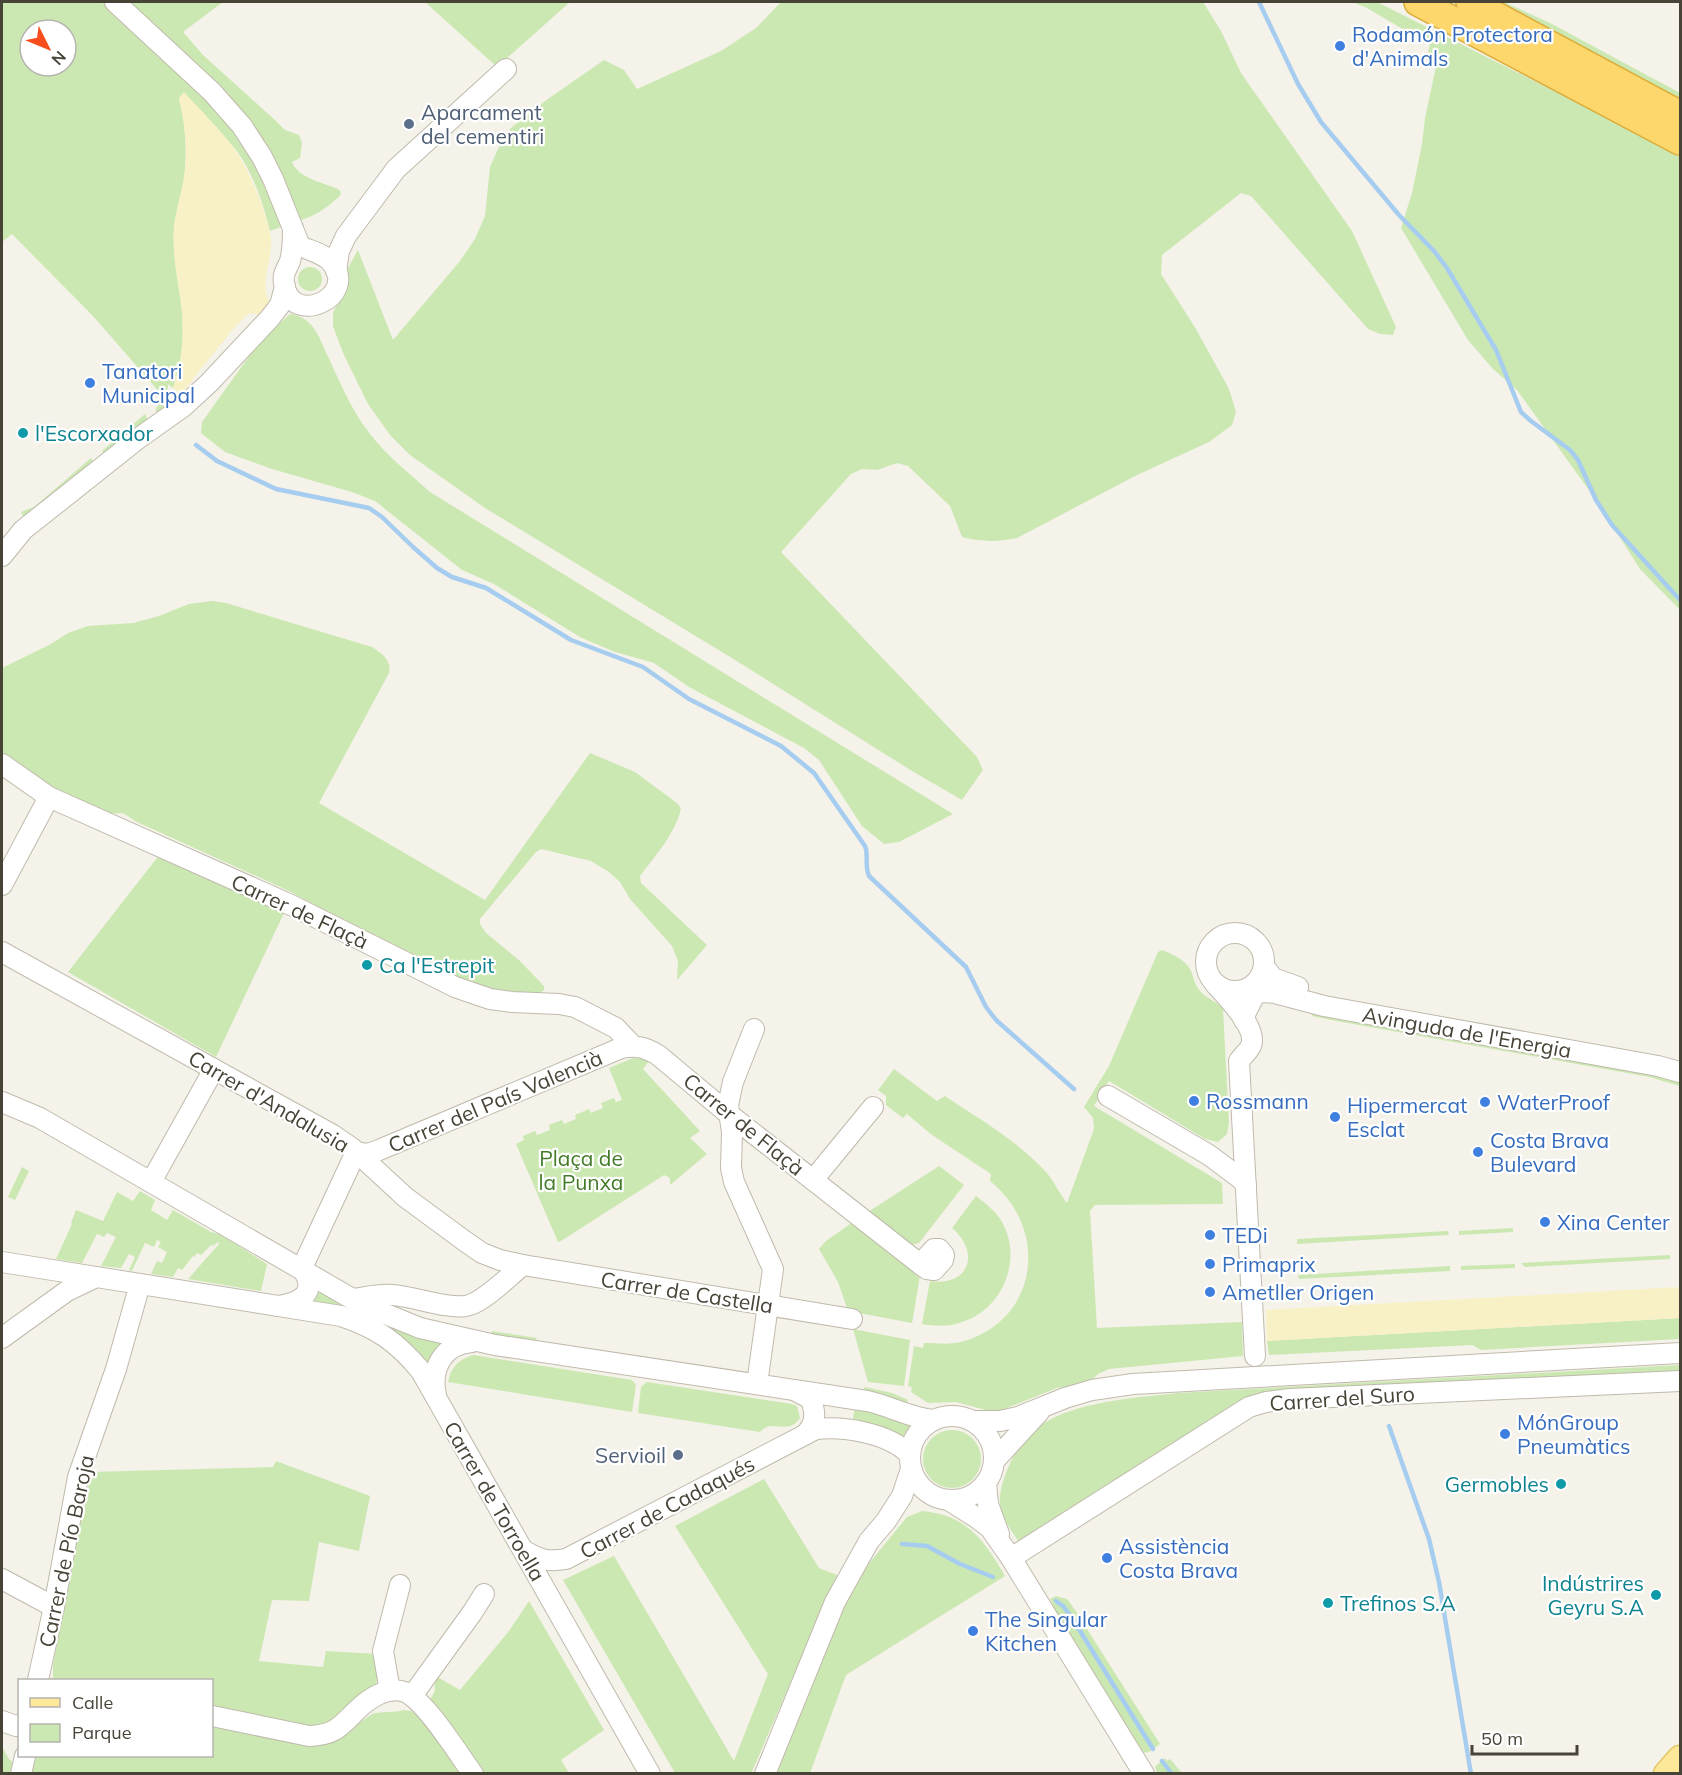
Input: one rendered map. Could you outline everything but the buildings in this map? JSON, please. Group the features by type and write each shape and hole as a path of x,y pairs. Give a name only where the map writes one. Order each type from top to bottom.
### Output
{"highway":[{"path":"1418,2 1680,141"},
{"path":"1470,2 1680,115"}],"main road":[{"path":"1666,1773 1680,1758"}],"street":[{"path":"115,2 231,111 262,157 293,228 300,246 332,263 336,271 338,281 335,290 326,302 317,306 297,303 290,297 283,281 293,243 293,228"},
{"path":"336,271 339,251 346,236 401,164 507,69"},
{"path":"289,262 296,256 317,253 346,236"},
{"path":"2,554 23,530 139,438 184,406 270,318 280,305 285,287"},
{"path":"270,318 297,303"},
{"path":"2,537 23,530"},
{"name":"Carrer de Flaçà","path":"2,764 49,797 291,905 455,987 490,999 575,1007 616,1028 633,1046 646,1047 658,1055 730,1115 920,1264"},
{"path":"2,885 49,797"},
{"path":"1092,1390 1112,1378 1246,1365 1254,1356 1239,1061 1252,1044 1252,1038 1244,1020 1208,972 1206,959 1213,942 1228,933 1246,934 1254,939 1264,954 1259,980 1244,1020"},
{"name":"Carrer d'Andalusia","path":"2,952 333,1135 356,1152 405,1197 482,1253 523,1265"},
{"name":"Avinguda de l'Energia","path":"1680,1061 1325,996 1273,978 1259,980 1268,992 1324,1006 1658,1066 1680,1072"},
{"path":"1215,984 1232,991 1248,990 1259,980"},
{"path":"753,1029 733,1082 728,1106 733,1151 731,1168 735,1188 773,1269 757,1384"},
{"name":"Carrer del País Valencià","path":"356,1152 368,1154 379,1150 621,1048 633,1046"},
{"path":"151,1182 214,1069"},
{"path":"1108,1096 1209,1155 1246,1185"},
{"path":"2,1102 40,1118 377,1312 420,1328 480,1341 886,1405 913,1417 933,1420 953,1416 973,1421 1000,1421 1042,1409 1065,1398 1092,1390 1133,1384 1680,1353"},
{"path":"813,1180 873,1107"},
{"path":"1209,1155 1232,1144 1240,1133 1242,1121"},
{"path":"1209,1155 1231,1161 1244,1148"},
{"path":"302,1268 356,1152"},
{"name":"Carrer de Torroella","path":"2,1262 341,1316 376,1330 393,1341 421,1371 650,1773"},
{"path":"354,1299 393,1294 455,1306 467,1306 477,1301 523,1265"},
{"name":"Carrer de Castella","path":"523,1265 852,1319"},
{"path":"278,1306 299,1300 307,1292 310,1285 309,1278 302,1268"},
{"path":"2,1338 67,1291 96,1277"},
{"name":"Carrer de Pío Baroja","path":"38,1679 78,1477 116,1369 140,1284"},
{"path":"437,1400 434,1374 443,1354 451,1347 462,1343 480,1341"},
{"path":"1254,1356 1257,1361 1264,1362 1450,1353 1459,1354 1481,1365"},
{"name":"Carrer del Suro","path":"1011,1558 1249,1407 1266,1402 1680,1381"},
{"path":"792,1389 811,1399 814,1408 816,1418 806,1434"},
{"path":"994,1461 1042,1409"},
{"path":"765,1773 835,1602 869,1541 886,1521 902,1496 915,1438 933,1420"},
{"path":"886,1521 901,1510 944,1499 970,1496 986,1483 994,1461 992,1445 980,1426 973,1421"},
{"name":"Carrer de Cadaqués","path":"525,1551 552,1562 566,1559 816,1429 836,1429 880,1437 901,1445 910,1462"},
{"path":"910,1462 914,1477 924,1490 944,1499 990,1528 1011,1558 1144,1773"},
{"path":"986,1483 988,1504 994,1524 1011,1558"},
{"path":"2,1579 54,1607"},
{"path":"390,1691 383,1651 400,1585"},
{"path":"412,1696 484,1594"},
{"path":"213,1716 309,1736 323,1736 343,1725 370,1698 390,1691 403,1691 421,1705 473,1773"},
{"path":"2,1721 18,1726"},
{"path":"1124,1741 1132,1759 1132,1773"},
{"path":"21,1773 25,1757"}],"green space":[{"path":"2,2 102,2 187,78 225,120 262,174 283,226 270,231 256,186 239,154 226,139 179,98 185,130 186,152 183,184 175,218 174,239 182,311 182,341 173,388 168,384 167,408 156,417 156,408 162,395 93,316 12,234 2,242"},
{"path":"125,2 223,2 183,32 203,55 285,130 299,135 302,143 300,158 292,162 295,168 306,176 338,189 341,192 340,196 320,212 297,221 276,166"},
{"path":"425,2 570,2 497,67"},
{"path":"781,2 1203,2 1221,31 1241,73 1352,231 1396,327 1393,335 1380,334 1368,329 1251,196 1241,193 1162,255 1161,274 1196,329 1229,389 1236,412 1232,425 1209,442 1137,475 1017,538 1002,540 983,541 962,537 950,506 908,466 897,463 877,470 862,469 851,474 781,552 977,757 983,770 962,800 485,508 410,455 390,435 368,404 343,353 333,326 333,313 343,290 344,275 358,250 393,340 460,261 475,239 485,216 490,167 498,149 511,128 545,101 604,60 624,70 637,89 721,51 756,28"},
{"path":"1352,2 1377,2 1680,154 1680,610 1640,569 1596,500 1517,390 1493,369 1468,340 1401,228 1412,193 1438,57 1428,52 1430,45 1365,7"},
{"path":"1491,2 1504,2 1550,23 1680,93 1680,103"},
{"path":"310,267 319,270 322,279 319,288 310,291 301,288 298,279 301,270"},
{"path":"290,314 303,318 315,331 350,403 370,434 391,457 430,492 953,814 899,842 884,844 862,826 819,760 804,748 689,687 654,663 615,652 580,637 494,584 462,570 375,501 225,452 201,433 202,422 260,341"},
{"path":"145,414 149,423 105,456 102,451"},
{"path":"91,458 95,464 25,520 21,512 34,507"},
{"path":"212,601 226,603 372,647 388,661 389,673 319,803 485,900 590,753 635,772 681,808 670,835 640,876 641,883 707,945 677,980 678,961 672,946 630,899 620,882 591,861 541,849 480,919 480,924 486,933 520,961 544,986 544,990 532,996 465,986 289,891 137,822 123,813 107,814 45,785 2,757 2,668 68,633 88,626 133,623 189,604"},
{"path":"160,854 285,911 216,1057 68,972"},
{"path":"1162,950 1184,962 1190,969 1200,991 1223,1009 1229,1123 1227,1134 1218,1142 1205,1139 1109,1081 1094,1106 1222,1183 1223,1204 1095,1205 1090,1211 1097,1328 1242,1322 1243,1356 1109,1369 1098,1374 1089,1383 1057,1388 993,1412 956,1402 928,1403 911,1392 912,1387 908,1386 914,1346 923,1348 924,1343 961,1342 987,1331 1007,1315 1020,1294 1027,1272 1028,1247 1022,1223 1009,1201 990,1181 991,1174 932,1135 907,1114 903,1118 886,1105 886,1096 878,1090 894,1069 937,1101 945,1096 1023,1150 1052,1179 1067,1203 1094,1129 1093,1118 1084,1107 1109,1066 1158,952"},
{"path":"1313,1011 1653,1073 1680,1081 1680,1086 1649,1077 1331,1020 1312,1016"},
{"name":"Plaça de la Punxa","path":"633,1058 644,1059 648,1062 643,1069 700,1131 690,1138 707,1154 670,1185 670,1178 664,1175 558,1242 516,1144 524,1140 523,1136 535,1131 537,1135 550,1130 549,1125 562,1120 564,1124 576,1119 575,1115 589,1109 591,1113 603,1108 601,1103 614,1098 616,1102 622,1100 609,1068"},
{"path":"939,1166 964,1185 919,1243 910,1245 868,1212"},
{"path":"22,1167 29,1171 15,1200 8,1197"},
{"path":"140,1191 155,1200 151,1210 167,1220 173,1210 211,1232 220,1234 267,1264 261,1291 188,1279 219,1244 218,1242 211,1245 201,1255 197,1253 193,1256 182,1270 178,1268 173,1277 151,1274 157,1261 162,1263 167,1252 158,1247 161,1242 157,1240 154,1247 145,1243 132,1271 129,1270 135,1257 129,1254 121,1268 101,1266 116,1237 107,1233 104,1237 97,1234 82,1263 56,1259 76,1210 103,1221 117,1192 133,1201"},
{"path":"976,1196 997,1215 1008,1237 1009,1268 1004,1283 987,1308 974,1317 950,1325 922,1324 930,1281 954,1279 962,1273 966,1266 968,1257 966,1248 952,1228"},
{"path":"853,1222 920,1275 912,1323 848,1311 838,1282 819,1249 826,1241"},
{"path":"1513,1228 1513,1232 1459,1235 1459,1231"},
{"path":"1448,1231 1449,1235 1297,1244 1297,1239"},
{"path":"1670,1255 1670,1259 1525,1267 1521,1263"},
{"path":"1515,1264 1515,1268 1461,1270 1461,1266"},
{"path":"1450,1266 1450,1271 1299,1279 1298,1275"},
{"path":"321,1291 416,1336 447,1346 430,1370 306,1305"},
{"path":"1680,1318 1680,1339 1481,1350 1472,1345 1269,1355 1267,1341"},
{"path":"853,1329 910,1340 904,1386 868,1382"},
{"path":"492,1331 537,1338 534,1343 491,1337"},
{"path":"473,1355 632,1380 636,1385 632,1412 448,1382 456,1365"},
{"path":"1680,1365 1680,1372 1288,1393 1019,1542 1001,1508 1001,1492 1007,1470 1025,1438 1056,1416 1097,1404 1178,1393"},
{"path":"647,1382 792,1404 797,1406 800,1418 790,1426 770,1426 760,1432 638,1413 641,1387"},
{"path":"865,1387 892,1393 908,1400 906,1405 890,1397 862,1392"},
{"path":"855,1406 912,1423 901,1439 852,1424"},
{"path":"946,1430 958,1430 973,1438 981,1453 981,1465 973,1480 958,1488 946,1488 931,1480 923,1465 923,1453 931,1438"},
{"path":"276,1461 370,1496 359,1551 319,1542 309,1601 272,1600 259,1661 323,1667 326,1651 378,1654 377,1679 368,1699 360,1708 333,1732 213,1711 213,1679 53,1679 53,1665 77,1536 84,1513 90,1472 273,1467"},
{"path":"764,1479 819,1568 837,1575 751,1774 675,1773 563,1580 614,1556 734,1761 768,1674 675,1526"},
{"path":"922,1511 938,1513 962,1524 990,1551 1005,1576 846,1675 810,1773 776,1774 844,1608 861,1573 907,1517"},
{"path":"1056,1596 1067,1599 1073,1607 1160,1744 1149,1752 1143,1753 1051,1606 1053,1604 1050,1599"},
{"path":"529,1601 604,1730 561,1760 569,1773 483,1773 458,1735 428,1703 435,1691 434,1675 460,1690 509,1631"},
{"path":"411,1711 420,1717 466,1774 28,1774 34,1757 213,1757 213,1722 339,1737 372,1714"},
{"path":"2,1747 9,1759 17,1766 15,1773 2,1773"},
{"path":"1165,1758 1167,1761 1170,1759 1182,1773 1157,1773 1155,1767"}],"sand":[{"path":"184,92 233,147 255,188 270,232 271,253 265,283 269,301 276,310 266,323 255,313 248,314 181,394 173,388 182,350 183,331 174,229 183,184 186,152 185,130 179,98"},
{"path":"1680,1287 1680,1318 1267,1341 1266,1310"}],"waterway":[{"path":"1259,2 1298,84 1321,122 1447,268 1496,350 1521,412 1570,450 1578,460 1596,500 1612,525 1680,600"},
{"path":"196,445 217,461 276,489 369,508 382,517 437,568 452,577 486,588 571,640 643,667 689,699 781,746 814,773 865,846 869,876 966,967 986,1007 996,1020 1074,1089"},
{"path":"1389,1426 1429,1539 1439,1582 1471,1774"},
{"path":"902,1544 927,1546 960,1564 993,1577"},
{"path":"1056,1601 1072,1618 1153,1749"},
{"path":"1162,1761 1172,1774"}],"place":[{"name":"Rodamón Protectora d'Animals","path":"1340,46"},
{"name":"Aparcament del cementiri","path":"409,124"},
{"name":"Tanatori Municipal","path":"90,383"},
{"name":"l'Escorxador","path":"23,433"},
{"name":"Ca l'Estrepit","path":"367,965"},
{"name":"Rossmann","path":"1194,1101"},
{"name":"WaterProof","path":"1485,1102"},
{"name":"Hipermercat Esclat","path":"1335,1117"},
{"name":"Costa Brava Bulevard","path":"1478,1152"},
{"name":"Xina Center","path":"1545,1222"},
{"name":"TEDi","path":"1210,1235"},
{"name":"Primaprix","path":"1210,1264"},
{"name":"Ametller Origen","path":"1210,1292"},
{"name":"MónGroup Pneumàtics","path":"1505,1434"},
{"name":"Servioil","path":"678,1455"},
{"name":"Germobles","path":"1561,1484"},
{"name":"Assistència Costa Brava","path":"1107,1558"},
{"name":"Indústrires Geyru S.A","path":"1656,1595"},
{"name":"Trefinos S.A","path":"1328,1603"},
{"name":"The Singular Kitchen","path":"973,1631"}]}
